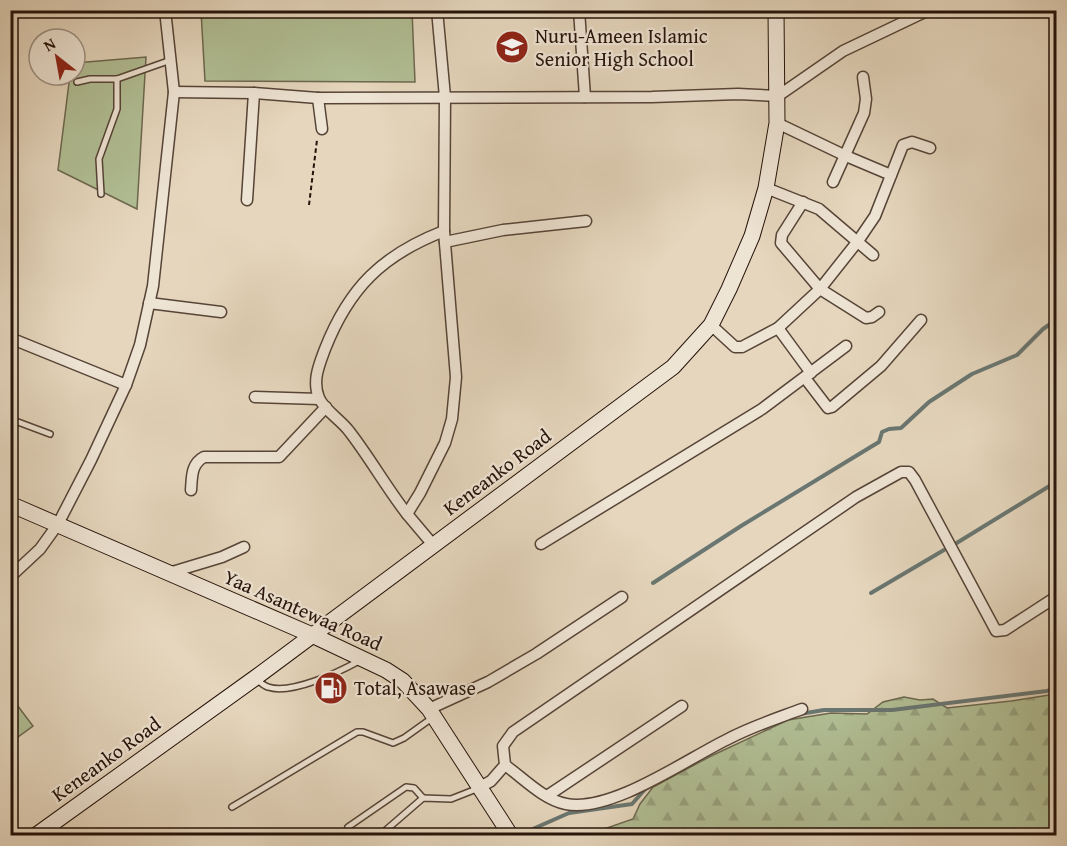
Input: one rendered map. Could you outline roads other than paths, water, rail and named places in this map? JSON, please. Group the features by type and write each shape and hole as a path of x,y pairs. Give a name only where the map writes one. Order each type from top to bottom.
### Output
{"street":[{"path":"10,577 40,549 58,524 126,385 140,345 153,286 174,92 165,10"},
{"path":"407,514 420,494 445,443 452,420 456,377 444,236 445,97 437,10"},
{"path":"579,10 585,97"},
{"name":"Keneanko Road","path":"35,836 255,678 673,367 711,325 752,236 766,188 777,123 776,10"},
{"path":"174,92 254,93 318,98 738,94 778,96 843,51 921,12"},
{"path":"833,182 864,113 866,99 863,76"},
{"path":"248,200 254,93"},
{"path":"318,98 321,129"},
{"path":"777,123 891,175"},
{"path":"711,325 735,347 742,347 778,328 820,289 858,241 874,216 903,145 912,142 930,148"},
{"path":"766,188 819,209 873,255"},
{"path":"802,202 780,239 781,243 820,289 856,314 866,318 879,312"},
{"path":"434,546 388,490 354,437 323,403 316,377 338,316 366,279 417,241 586,221"},
{"path":"149,303 221,312"},
{"path":"778,328 828,408 881,366 921,320"},
{"path":"10,338 126,385"},
{"path":"541,544 762,409 846,346"},
{"path":"255,397 323,403"},
{"path":"190,490 193,468 197,461 204,457 279,457 323,403"},
{"path":"802,709 731,737 658,777 603,802 566,804 547,796 505,765 503,747 507,738 519,727 856,497 901,472 909,472 915,480 996,631 1005,630 1056,597"},
{"name":"Yaa Asantewaa Road","path":"10,504 312,635 403,681 432,713 507,829"},
{"path":"169,573 222,557 244,547"},
{"path":"432,713 536,654 622,597"},
{"path":"547,796 682,706"},
{"path":"480,787 491,781 505,765"}],"lane":[{"path":"87,80 117,79 171,60"},
{"path":"101,194 99,159 117,109 117,79"},
{"path":"10,419 50,434"},
{"path":"255,678 267,687 283,688 329,677 362,659"},
{"path":"232,807 357,732 393,743 404,738 432,713"},
{"path":"348,827 406,787 414,788 423,798"},
{"path":"379,836 423,798 451,799 480,787"}],"waterway":[{"path":"653,583 879,442 882,432 901,428 929,402 972,374 1017,355 1043,329 1056,320"},
{"path":"955,544 1056,482"},
{"path":"871,593 944,550"},
{"path":"800,714 824,710 892,710 1047,691 1056,687"},
{"path":"517,836 569,813 632,804 647,787"}],"place":[{"name":"Nuru-Ameen Islamic Senior High School","path":"512,47"},
{"name":"Total, Asawase","path":"331,688"}]}
